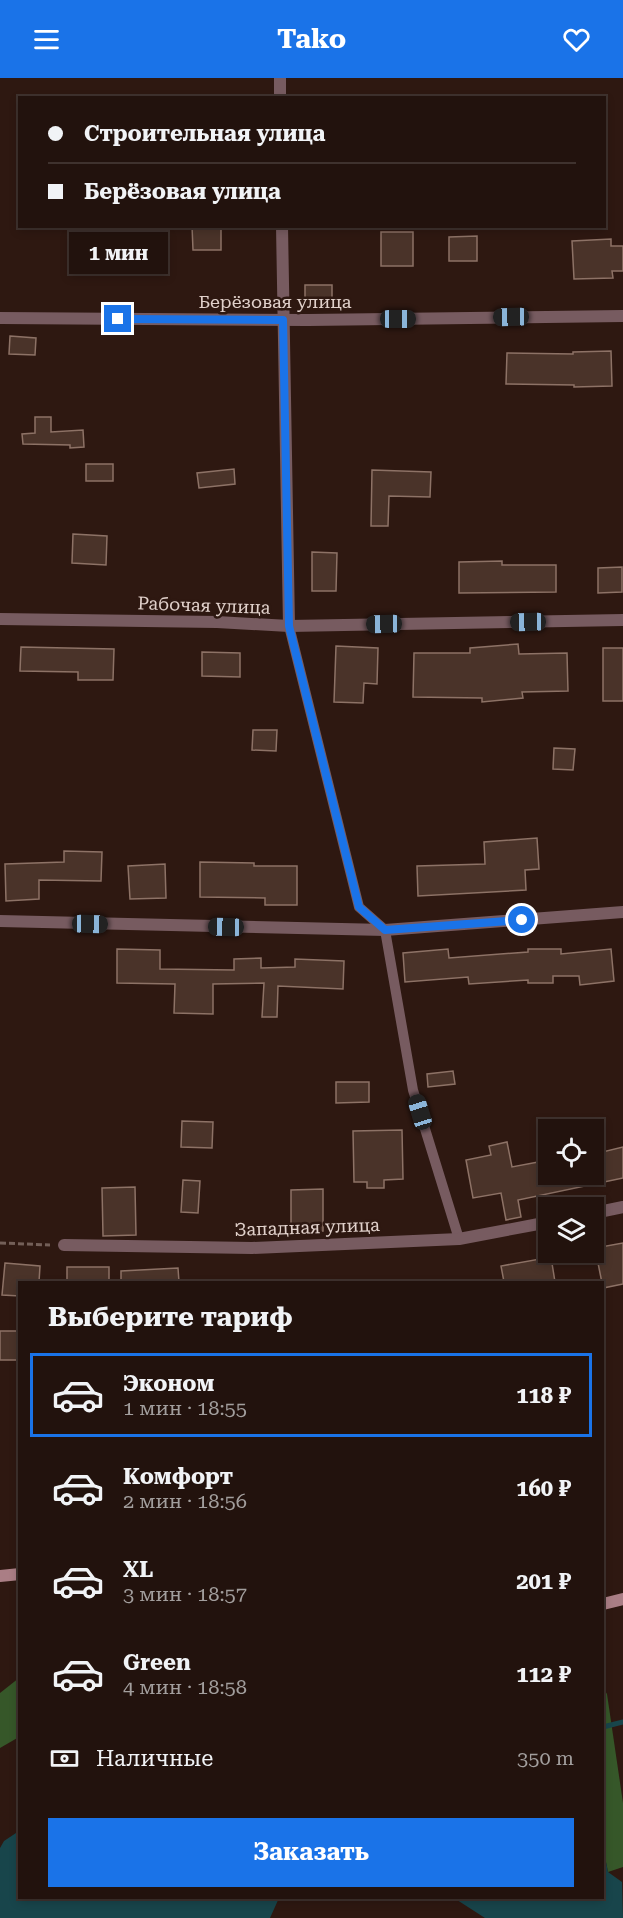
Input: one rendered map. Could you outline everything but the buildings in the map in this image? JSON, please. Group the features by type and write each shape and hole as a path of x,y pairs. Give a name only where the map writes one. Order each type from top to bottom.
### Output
{"street":[{"path":"280,78 280,96"},
{"path":"282,228 289,626"},
{"name":"Берёзовая улица","path":"0,318 283,320 623,316"},
{"name":"Рабочая улица","path":"0,619 217,622 289,626 623,620"},
{"path":"0,921 385,930 623,912"},
{"path":"604,1211 623,1207"},
{"name":"Западная улица","path":"64,1245 252,1248 459,1239 538,1224"},
{"path":"0,1576 18,1574"},
{"path":"604,1604 623,1599"}],"lane":[{"path":"289,626 359,907 385,930 413,1090 459,1239"}],"path":[{"path":"0,1243 64,1245"}],"green space":[{"path":"18,1679 18,1738 0,1748 0,1693"},
{"path":"604,1690 607,1694 623,1803 623,1867 608,1872 604,1852"}],"water":[{"path":"18,1832 18,1899 279,1899 270,1918 0,1918 0,1848 4,1841"},
{"path":"604,1852 608,1872 622,1882 623,1918 485,1918 456,1899 604,1899"}],"waterway":[{"path":"604,1727 623,1722"}],"route":[{"path":"118,319 283,320 289,626 359,907 385,930 522,920"}]}
